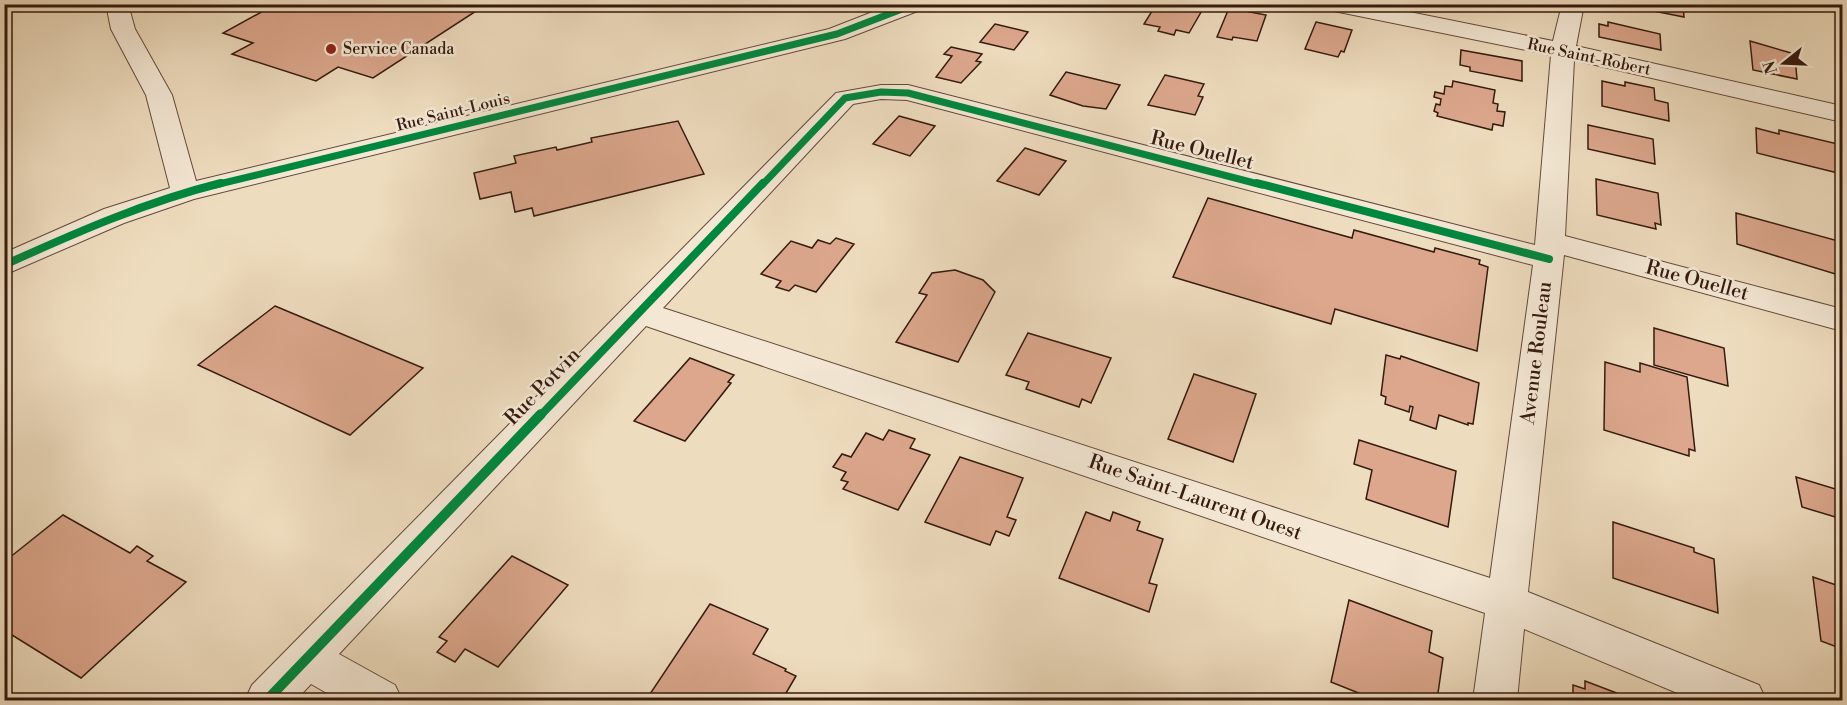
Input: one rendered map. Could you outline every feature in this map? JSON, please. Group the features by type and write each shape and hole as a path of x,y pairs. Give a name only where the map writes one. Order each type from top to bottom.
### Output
{"street":[{"path":"117,4 123,29 159,95 185,192"},
{"name":"Rue Saint-Louis","path":"4,265 114,216 185,192 826,36 915,4"},
{"name":"Rue Saint-Robert","path":"1334,4 1563,50 1842,114"},
{"name":"Avenue Rouleau","path":"1495,700 1550,250 1563,50 1573,4"},
{"name":"Rue Ouellet","path":"845,98 881,92 908,93 1842,320"},
{"name":"Rue Potvin","path":"267,700 845,98"},
{"name":"Rue Saint-Laurent Ouest","path":"640,312 1506,602 1744,700"},
{"path":"307,659 380,700"}],"building":[{"name":"Service Canada","path":"276,4 487,4 373,78 338,67 316,81 232,54 253,43 223,33"},
{"path":"1078,4 1120,4 1117,9 1105,6 1103,10"},
{"path":"1149,4 1193,4 1204,7 1189,33 1176,30 1174,35 1158,31 1160,27 1144,24 1154,8 1148,6"},
{"path":"1633,4 1683,4 1684,17 1633,7"},
{"path":"1229,8 1266,15 1257,41 1217,37"},
{"path":"1316,22 1352,30 1344,52 1341,51 1338,57 1305,49"},
{"path":"1608,22 1660,34 1661,50 1599,37 1599,24 1608,26"},
{"path":"995,24 1028,32 1014,50 980,42"},
{"path":"1750,41 1791,53 1795,57 1797,79 1753,70"},
{"path":"951,47 982,54 976,61 981,62 961,83 936,77 952,56 944,54"},
{"path":"1461,50 1522,61 1522,81 1470,71 1470,67 1460,65"},
{"path":"1066,72 1120,85 1106,109 1083,106 1050,95"},
{"path":"1165,75 1204,84 1198,96 1203,97 1195,115 1148,105"},
{"path":"1453,81 1495,90 1493,103 1498,104 1497,111 1505,112 1503,126 1493,124 1492,130 1437,116 1438,113 1434,111 1436,104 1440,105 1441,99 1434,97 1435,92 1444,94 1445,86 1452,87"},
{"path":"1602,81 1625,86 1625,82 1654,88 1655,100 1668,103 1669,121 1602,106"},
{"path":"899,116 935,126 910,156 873,144"},
{"path":"678,121 704,174 534,216 532,208 515,212 511,192 480,199 474,173 516,163 514,156 556,147 557,150 592,142 591,138"},
{"path":"1588,125 1653,139 1655,164 1588,149"},
{"path":"1756,128 1779,134 1779,130 1842,145 1842,174 1757,153"},
{"path":"1025,148 1066,161 1039,195 997,181"},
{"path":"1596,179 1658,193 1661,225 1655,223 1656,229 1597,215"},
{"path":"1208,198 1352,238 1354,230 1434,252 1435,248 1480,260 1479,264 1488,267 1477,351 1335,309 1331,324 1173,277"},
{"path":"1736,213 1842,242 1842,276 1737,244"},
{"path":"836,238 854,244 816,292 795,285 789,291 776,287 781,281 761,274 791,241 812,248 818,240 830,244"},
{"path":"955,270 983,280 995,292 958,362 896,342 927,295 919,293 932,273"},
{"path":"275,306 423,368 350,435 198,365"},
{"path":"1654,328 1724,348 1728,386 1654,365"},
{"path":"1028,333 1111,358 1091,403 1082,399 1079,407 1026,389 1029,382 1006,375"},
{"path":"1386,355 1400,359 1401,356 1479,383 1473,424 1468,423 1468,425 1439,415 1436,429 1410,420 1413,407 1410,406 1409,412 1385,404 1386,397 1381,395"},
{"path":"690,358 734,375 728,382 731,383 685,441 634,421"},
{"path":"1605,362 1640,372 1640,363 1687,377 1695,451 1689,449 1689,456 1604,430"},
{"path":"1194,374 1256,394 1233,462 1168,439"},
{"path":"889,430 915,439 910,448 930,455 898,510 843,489 848,482 841,480 846,472 833,467 842,454 851,457 866,433 883,440"},
{"path":"1359,440 1456,471 1448,527 1366,499 1372,470 1354,464"},
{"path":"960,457 1023,478 1007,517 1016,520 1009,536 996,531 990,545 925,522"},
{"path":"1796,477 1842,491 1842,519 1802,507"},
{"path":"1086,512 1110,521 1113,512 1140,522 1137,530 1163,539 1149,583 1157,585 1149,612 1059,578"},
{"path":"63,515 130,553 137,546 153,556 147,561 186,582 81,678 4,630 4,562"},
{"path":"1613,522 1694,548 1694,552 1714,559 1718,613 1613,578"},
{"path":"512,556 568,585 498,667 465,649 455,662 437,652 447,641 439,637"},
{"path":"1813,577 1842,587 1842,649 1821,641"},
{"path":"1349,600 1432,631 1429,652 1443,658 1437,700 1376,700 1331,682"},
{"path":"710,604 768,629 753,654 796,676 782,700 646,700"},
{"path":"1585,681 1635,700 1573,700 1573,685 1585,689"}],"cycle path":[{"path":"4,265 114,216 185,192 837,34 915,4"},
{"path":"267,700 845,98 881,92 908,93 1549,259"}],"place":[{"name":"Service Canada","path":"331,49"}]}
